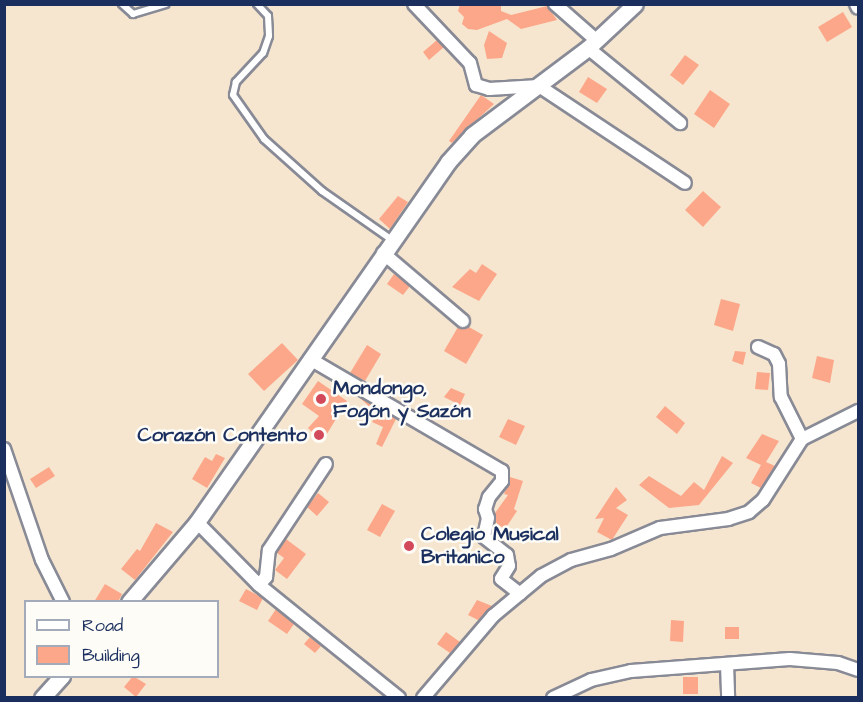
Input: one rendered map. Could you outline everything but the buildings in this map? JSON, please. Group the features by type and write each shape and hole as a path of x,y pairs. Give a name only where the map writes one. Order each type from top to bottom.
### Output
{"street":[{"path":"414,4 470,63 476,85 489,89 539,86 685,183"},
{"path":"555,4 592,44 680,123"},
{"path":"131,600 197,522 448,162 472,135 592,44 635,4"},
{"path":"388,247 463,321"},
{"path":"758,348 774,354 779,364 781,396 802,439"},
{"path":"310,359 502,471 502,481 489,497 485,509 488,518 484,537 507,555 508,566 501,579 520,594"},
{"path":"423,698 493,616 520,594 571,560 611,549 660,528 728,519 749,512 763,500 802,439 858,411"},
{"path":"4,449 42,560 62,600"},
{"path":"259,585 266,577 269,550 326,464"},
{"path":"197,522 259,585 399,698"},
{"path":"553,698 591,680 631,671 790,659 838,663 858,670"},
{"path":"727,664 728,698"},
{"path":"42,698 60,678"}],"lane":[{"path":"122,4 132,14 166,4"},
{"path":"257,4 268,16 269,36 263,53 236,82 233,95 264,139 388,247"}],"place":[{"name":"Mondongo, Fogón y Sazón","path":"321,399"},
{"name":"Corazón Contento","path":"319,435"},
{"name":"Colegio Musical Britanico","path":"409,546"}]}
